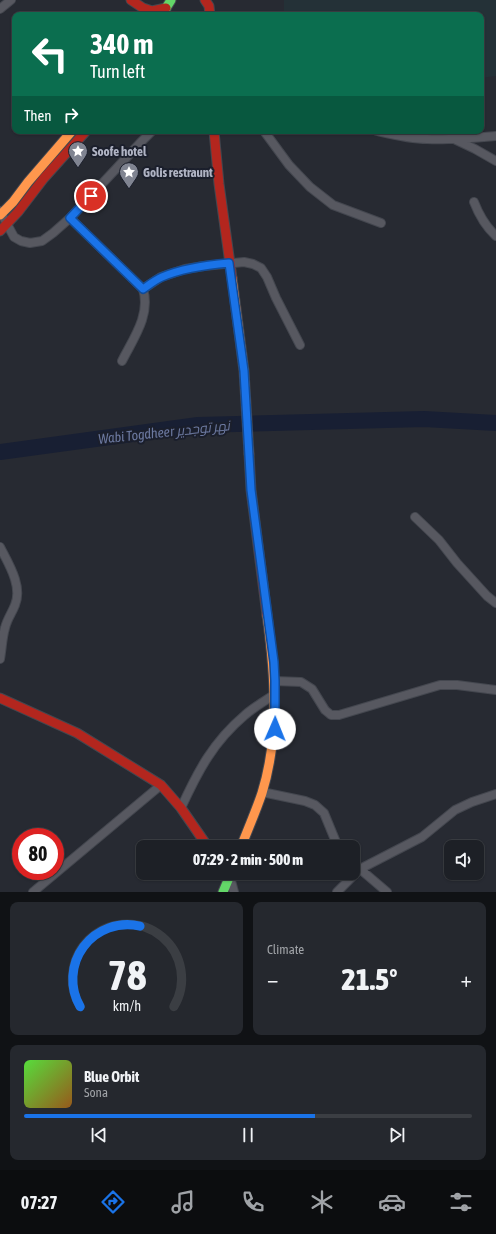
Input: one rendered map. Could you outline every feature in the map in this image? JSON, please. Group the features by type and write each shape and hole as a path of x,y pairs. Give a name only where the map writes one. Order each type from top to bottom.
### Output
{"main road":[{"path":"130,0 143,8 152,11 167,8"},
{"path":"205,0 209,12"},
{"path":"1,213 13,202 28,182 70,134"},
{"path":"73,134 78,141"},
{"path":"3,228 24,206 44,178 84,134"},
{"path":"214,134 219,184 244,371 251,490 274,662 275,681 275,729 271,753 262,792 244,840"},
{"path":"0,698 77,733 161,785 203,840"},
{"path":"223,892 227,880"}],"street":[{"path":"0,9 11,0"},
{"path":"1,213 3,228 14,237 21,241 30,243 42,240 53,233 70,218 149,134"},
{"path":"266,134 289,165 310,187 333,205 381,223"},
{"path":"390,134 425,139 454,139 496,136"},
{"path":"454,139 496,161"},
{"path":"474,202 479,215 489,230 496,236"},
{"path":"70,218 143,289 146,297 142,321 122,361"},
{"path":"143,289 161,277 185,269 229,263 244,262 253,264 261,268 267,277 300,345"},
{"path":"415,517 439,540 457,563 487,596 496,603"},
{"path":"0,546 16,580 17,598 5,628 0,659"},
{"path":"275,681 301,682 312,689 325,710 331,715 339,715 440,685 457,685 496,690"},
{"path":"180,808 205,760 216,745 246,714 275,694"},
{"path":"33,892 161,785"},
{"path":"262,792 305,801 315,805 324,814 335,840"},
{"path":"387,892 360,869 422,837 455,810 472,802 496,794"},
{"path":"231,880 234,892"},
{"path":"337,892 349,880"}],"shaded area":[{"path":"284,0 496,0 496,76 484,78 484,12 284,12"}],"waterway":[{"name":"Wabi Togdheer نهر توجدير","path":"0,452 198,425 424,419 496,423"}],"traffic: fast":[{"path":"165,12 171,0"},
{"path":"223,892 228,880"}],"traffic: slow":[{"path":"0,215 13,202 28,182 69,134"},
{"path":"232,278 244,371 249,454"},
{"path":"244,840 262,793 272,749 274,727 274,682 267,615"}],"traffic: jam":[{"path":"131,0 143,8 152,11 166,8"},
{"path":"205,0 209,6 210,12"},
{"path":"0,231 18,212 44,178 83,134"},
{"path":"214,134 219,184 232,278"},
{"path":"249,454 251,490 267,615"},
{"path":"0,698 77,733 161,785 181,808 203,840"}],"place":[{"name":"Soofe hotel","path":"78,168"},
{"name":"Golis restraunt","path":"129,189"}],"route":[{"path":"91,196 70,218 143,289 161,277 185,269 229,263 244,371 251,490 274,662 275,729"}]}
